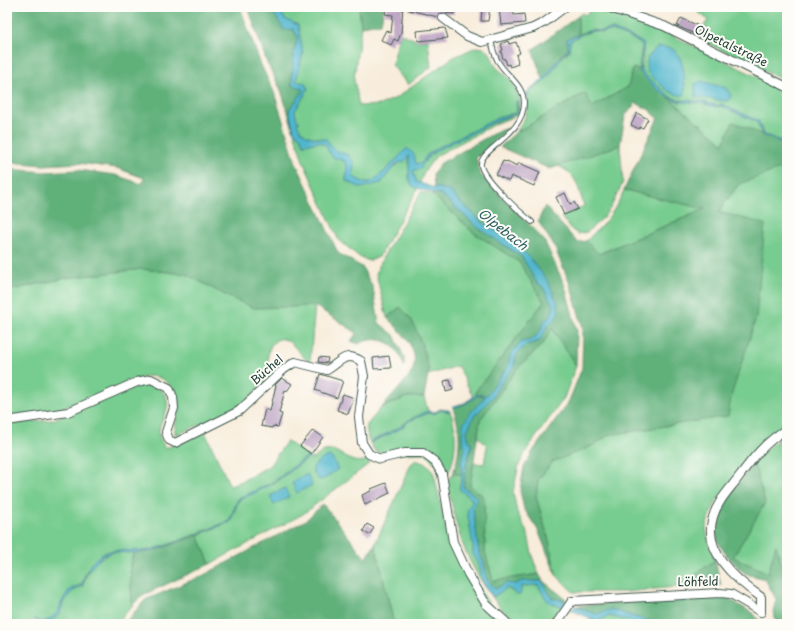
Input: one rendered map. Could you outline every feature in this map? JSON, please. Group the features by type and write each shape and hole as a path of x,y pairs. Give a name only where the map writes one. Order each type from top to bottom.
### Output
{"street":[{"path":"443,18 467,36 482,42 532,28 545,22 566,7"},
{"name":"Olpetalstraße","path":"607,7 664,26 787,87"},
{"name":"Büchel","path":"7,421 68,412 137,382 151,379 168,388 173,397 174,408 166,432 169,440 175,443 239,411 283,370 295,362 327,370 346,356 354,357 361,361 364,376 359,417 362,443 369,454 380,459 405,453 423,453 435,462 442,474 453,542 468,574 486,604 508,624"},
{"name":"Löhfeld","path":"556,624 572,601 596,599 720,593 731,594 761,612 761,597 741,583 731,573 717,553 712,540 710,527 713,515 718,505 752,459 764,446 787,429"}],"lane":[{"path":"490,40 499,63 517,82 524,101 524,109 521,118 512,132 485,155 481,160 481,165 484,174 489,180 532,222"}],"green space":[{"path":"7,7 240,7 261,65 274,92 296,163 338,253 362,267 373,288 379,323 394,335 404,357 404,366 401,358 393,346 381,340 366,341 358,344 351,341 357,333 315,306 254,308 227,296 186,274 142,269 66,278 7,291 7,169 44,172 78,170 115,175 142,184 144,178 117,168 78,163 44,165 7,162"},
{"path":"248,7 270,7 284,29 293,29 298,38 293,54 292,85 304,90 289,110 294,132 281,90 267,63"},
{"path":"277,7 359,7 361,26 354,79 359,106 380,105 396,98 452,58 476,47 484,48 490,53 496,67 508,77 515,86 519,96 521,108 518,115 495,124 436,156 424,172 420,183 417,182 413,170 420,165 435,151 445,145 427,155 421,164 416,165 407,149 374,180 370,182 363,182 358,180 352,177 354,169 348,155 335,150 326,139 307,136 298,128 295,111 308,89 296,81 303,53 298,25 285,19","holes":["518,101 518,111 513,115 457,139 500,117 515,113 517,111 516,102"]},
{"path":"359,7 384,7 381,23 361,26"},
{"path":"594,7 662,31 787,91 787,143 763,134 758,121 721,104 718,106 701,101 679,100 671,97 641,70 644,44 634,38 612,29 603,31 592,30 578,34 578,16 582,13 585,15"},
{"path":"697,7 787,7 787,82 703,41 709,30 704,26 708,20 697,11"},
{"path":"578,16 578,34 567,39 568,50 562,54 553,69 543,79 532,50"},
{"path":"592,31 612,31 633,39 642,45 639,70 633,68 628,87 592,107 584,93 515,133 524,118 527,107 527,98 531,90 547,78 565,54 569,51 570,41 582,34"},
{"path":"400,33 418,41 428,40 431,67 408,85 392,65"},
{"path":"633,68 639,70 643,76 723,144 733,122 787,145 787,168 785,167 739,184 718,212 765,224 756,318 732,393 728,416 609,435 590,447 552,462 538,480 536,497 549,541 556,575 538,530 524,509 520,491 524,467 533,451 569,401 582,368 583,328 570,284 554,246 538,221 545,206 576,241 586,241 599,254 705,209 624,190 658,118 648,109 636,103 625,116 620,145 550,169 500,147 515,133 585,93 592,107 628,87"},
{"path":"668,97 679,102 721,106 757,122 762,135 733,122 724,144"},
{"path":"509,128 476,158 480,174 544,240 565,286 577,330 576,366 552,328 543,343 517,369 480,420 470,486 484,497 485,552 493,581 539,574 543,581 566,599 566,601 552,598 542,581 522,581 516,584 506,583 496,589 487,580 484,563 479,553 473,507 477,498 463,487 466,465 472,445 468,438 467,431 474,416 491,399 501,383 514,367 516,355 526,345 540,341 548,325 559,311 517,245 481,221 451,192 440,188 434,188 433,173 441,163 498,131"},
{"path":"294,132 300,137 304,144 319,142 326,145 334,158 341,159 347,166 346,181 381,183 391,170 409,156 409,179 413,187 418,188 379,257 369,261 358,256 338,239 303,161"},
{"path":"620,145 623,182 611,207 603,218 587,232 578,234 572,230 561,217 584,206 573,177 558,166"},
{"path":"785,166 787,168 787,425 761,443 717,500 709,517 706,529 709,544 715,560 687,581 674,587 627,592 573,592 556,575 549,541 536,497 538,480 552,462 590,447 609,435 727,416 764,224 718,212 739,184"},
{"path":"624,190 705,209 598,254 586,241 608,218"},
{"path":"421,192 433,195 474,233 519,262 544,302 476,391 476,395 473,397 458,366 428,375 429,369 400,307 387,318 376,274 382,259"},
{"path":"433,193 441,194 477,227 522,257 537,283 542,286 554,307 550,317 545,320 539,333 531,340 521,342 512,353 507,367 486,397 481,394 476,395 476,391 544,302 519,262 474,233 433,195"},
{"path":"142,269 186,274 227,296 254,308 315,306 310,362 288,341 278,339 273,343 268,352 270,369 285,364 243,404 219,417 175,435 177,403 174,392 165,380 150,376 50,413 7,418 7,291 66,278"},
{"path":"400,307 412,320 421,342 429,369 424,397 407,397 381,408 408,377 413,369 414,354 408,340 387,318"},
{"path":"552,328 576,366 564,398 528,448 519,465 513,492 517,512 528,534 533,559 539,574 493,581 485,552 484,497 470,486 474,463 484,464 487,446 478,437 480,420 517,369 543,344"},
{"path":"149,384 158,388 164,394 167,402 165,414 159,430 160,439 165,448 205,432 230,486 269,466 287,441 308,456 273,482 238,499 229,521 182,540 154,549 141,551 121,550 102,554 89,568 82,584 66,595 59,612 49,620 42,622 35,619 31,624 7,624 7,424 52,420 140,385"},
{"path":"481,395 485,398 471,412 462,437 465,449 461,462 462,475 453,473 458,457 459,432 453,408 465,404"},
{"path":"407,397 424,397 428,411 370,442 368,439 366,426 381,408"},
{"path":"440,410 450,411 453,419 455,436 454,453 450,470 446,477 426,453 388,454 375,451 370,443 400,429 409,421 428,413 436,413"},
{"path":"787,433 787,579 785,579 776,546 768,573 733,557 765,503 754,463 766,449"},
{"path":"333,450 353,461 368,460 370,463 303,514 210,564 198,535 230,522 239,500 274,483 309,457 312,459 324,451"},
{"path":"416,460 428,465 434,474 446,528 459,559 503,624 394,624 375,544 411,464"},
{"path":"754,463 765,503 733,557 768,573 776,545 785,579 787,579 787,624 777,624 773,612 776,599 765,579 749,575 741,570 723,550 719,544 715,532 716,519 723,504"},
{"path":"453,473 462,475 460,489 472,499 473,554 479,564 482,580 493,596 507,588 514,592 522,586 538,585 550,602 563,606 550,624 514,624 493,598 481,580 465,550 457,525 447,482"},
{"path":"323,504 366,559 375,544 394,624 124,624 145,600 204,575 306,520"},
{"path":"198,535 210,564 141,596 132,606 130,565 134,553 153,551"},
{"path":"113,552 134,553 130,565 132,606 116,624 44,624 50,622 60,614 62,604 71,592 83,586 87,575 94,565 102,558"},
{"path":"715,560 721,585 674,587 687,581"},
{"path":"713,596 726,597 754,614 762,624 664,624 634,617 611,609 597,614 576,606"},
{"path":"609,616 642,624 588,624 591,618 598,621"}],"water":[{"path":"270,7 277,7 285,19 298,25 303,53 296,81 305,83 308,89 295,111 297,119 300,122 297,122 301,131 308,136 326,139 335,150 348,155 354,163 353,176 361,181 370,182 374,180 407,148 414,154 416,164 421,164 427,155 439,147 500,117 515,113 517,111 516,102 519,102 517,103 518,111 516,114 501,119 439,149 429,156 422,165 422,168 413,171 417,182 451,192 481,221 517,245 530,258 547,280 557,301 559,311 556,319 548,325 540,341 526,345 516,355 514,367 501,383 491,399 474,416 467,431 468,438 472,445 466,465 463,487 478,498 473,508 479,553 484,563 487,580 496,589 506,583 516,584 522,581 542,581 552,598 566,601 563,606 553,604 547,600 538,585 522,586 520,595 516,595 507,588 493,597 482,581 479,564 473,554 467,510 472,502 472,499 459,489 462,475 461,462 465,449 462,437 463,424 471,412 485,397 481,395 465,404 453,408 453,406 464,403 476,395 481,394 486,396 507,368 511,353 521,342 531,340 539,333 545,320 550,317 554,307 542,286 537,283 522,257 477,227 441,194 413,187 409,178 409,156 404,162 398,163 381,183 361,188 346,181 346,164 341,159 334,158 326,145 319,142 304,144 300,137 294,132 289,110 304,90 292,85 293,54 298,37 293,29 284,30"},
{"path":"612,29 644,44 640,64 641,70 671,97 679,100 701,101 718,106 721,104 759,121 763,134 787,143 787,145 762,135 757,122 721,106 716,107 703,103 681,102 662,93 639,71 642,45 633,39 612,31 603,32 592,31 582,34 570,41 569,51 563,55 568,50 567,39 592,30 603,31"},
{"path":"657,47 670,48 679,55 683,68 685,94 681,96 668,91 648,73 646,67 648,57"},
{"path":"563,55 542,83 532,88 527,97 526,93 546,75"},
{"path":"701,81 726,88 731,95 729,100 725,101 695,97 695,84"},
{"path":"440,409 449,410 449,412 440,410 436,413 428,413 409,421 400,429 370,443 400,427 409,420 428,411 435,412"},
{"path":"308,456 309,457 276,481 239,500 230,522 153,551 136,553 113,552 102,556 86,574 95,560 102,554 121,550 141,551 154,549 182,540 229,521 238,499 273,482"},
{"path":"329,456 333,459 338,469 324,479 319,480 313,472 313,467 322,459"},
{"path":"307,474 312,485 297,493 292,483"},
{"path":"285,488 289,497 274,505 270,496"},
{"path":"86,574 83,585 71,592 63,603 60,614 50,622 41,624 36,622 35,619 42,622 49,620 58,612 61,603 69,590 82,584"},
{"path":"575,606 597,614 611,609 634,617 664,624 642,624 609,616 598,621 571,610"}],"building":[{"path":"386,7 403,7 401,33 398,41 394,39 391,45 381,40 386,30 391,33 393,15 385,14"},
{"path":"409,7 454,7 454,14 441,13 438,17 409,10"},
{"path":"482,7 490,7 488,21 481,21"},
{"path":"499,7 513,7 514,15 524,14 525,23 501,25"},
{"path":"681,18 701,27 697,35 677,26"},
{"path":"445,28 448,38 418,41 417,31"},
{"path":"508,41 509,44 516,42 520,53 516,55 518,64 510,67 509,64 507,65 505,59 503,59 501,51 503,50 501,44"},
{"path":"637,113 648,119 643,128 640,127 639,129 631,125"},
{"path":"503,161 507,161 517,166 519,163 540,172 534,186 511,176 509,181 496,175"},
{"path":"565,193 570,204 574,202 578,209 564,215 556,197"},
{"path":"389,356 391,368 374,369 373,358"},
{"path":"319,357 328,358 327,363 318,362"},
{"path":"320,374 343,381 337,398 315,390"},
{"path":"282,378 292,384 287,391 285,390 279,413 282,414 278,427 273,426 272,428 261,426 265,409 270,411 275,385"},
{"path":"450,380 453,390 446,392 444,381"},
{"path":"343,394 354,398 348,414 337,410"},
{"path":"313,430 323,437 311,454 300,446"},
{"path":"386,483 390,493 365,505 362,495 371,491 371,489"},
{"path":"367,524 374,528 369,535 363,531"}],"water label":[{"name":"Olpebach","path":"503,229"}]}
